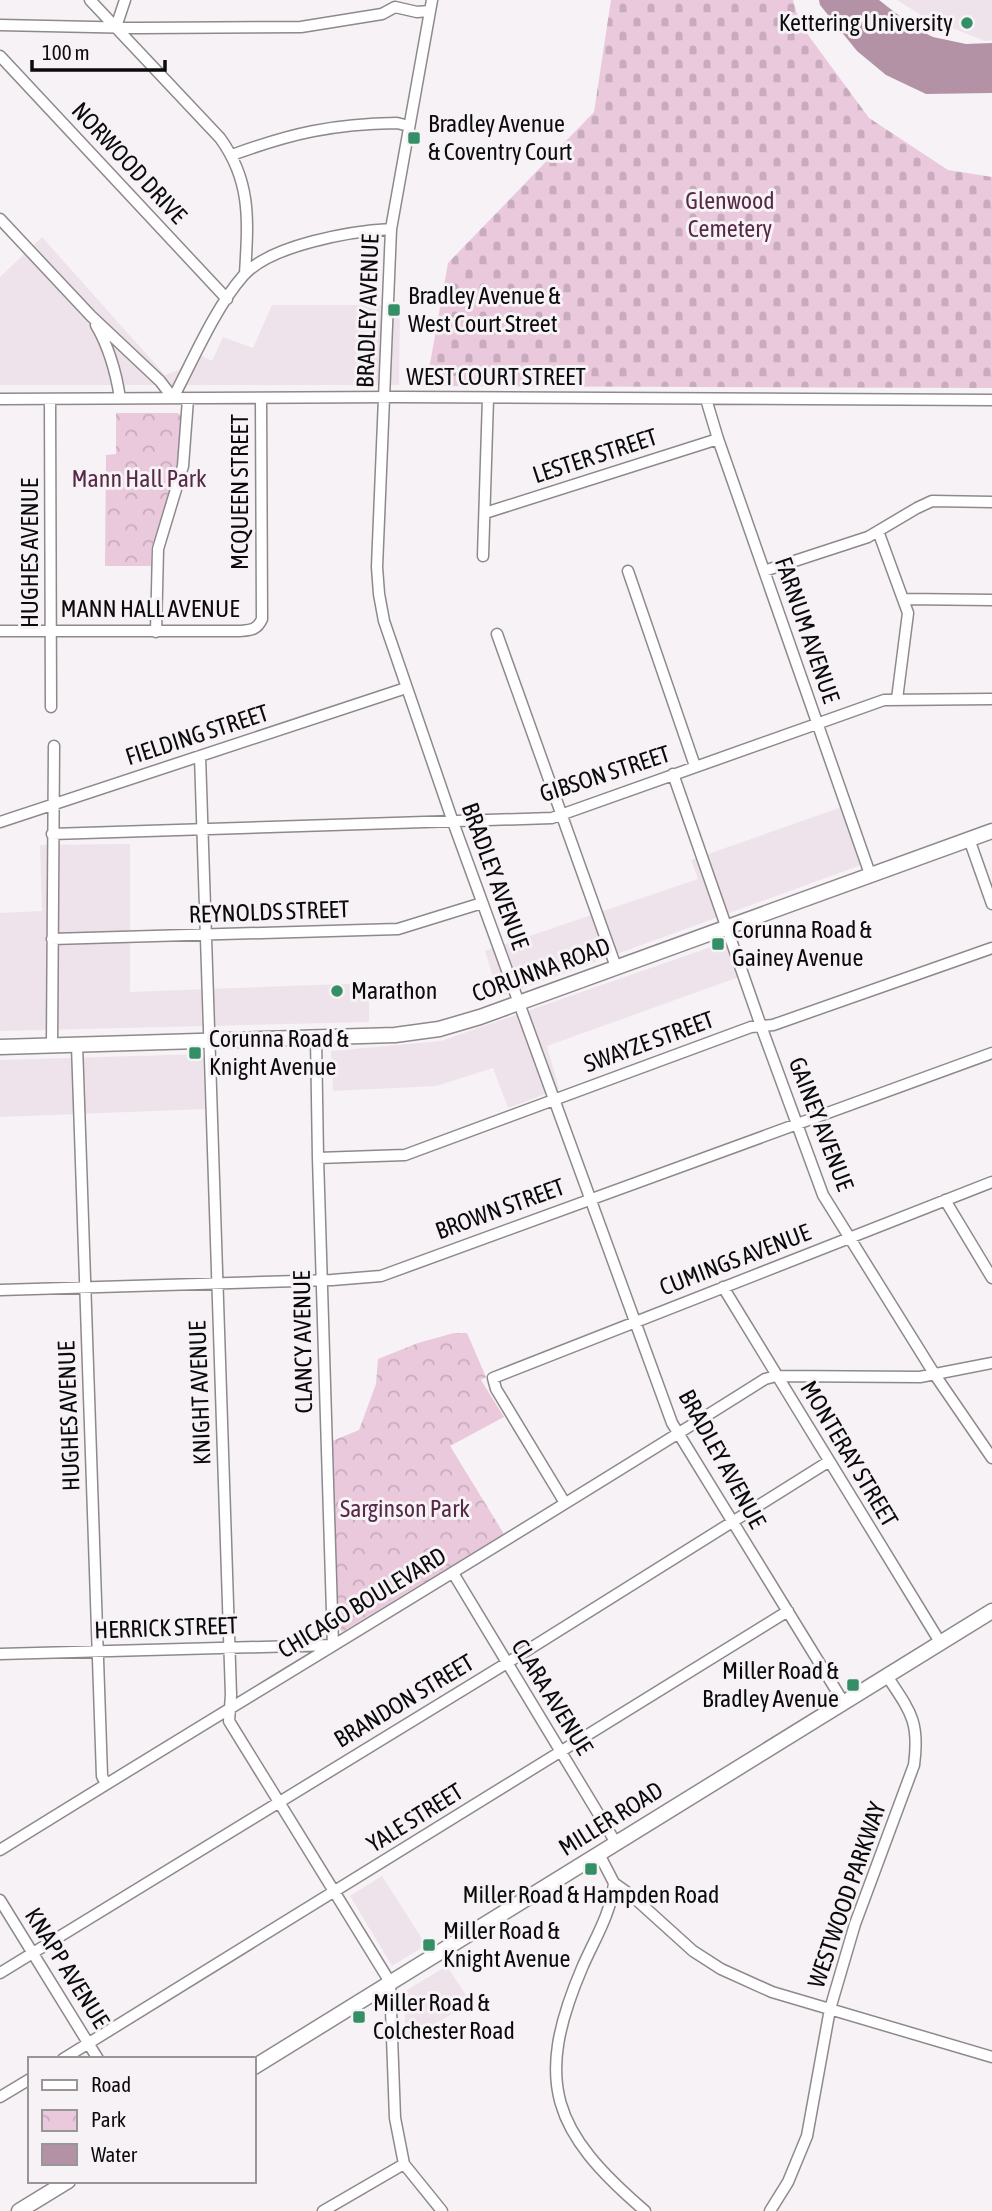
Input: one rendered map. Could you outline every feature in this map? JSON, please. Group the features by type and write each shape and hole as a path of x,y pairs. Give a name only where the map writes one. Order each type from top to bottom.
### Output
{"main road":[{"name":"CORUNNA ROAD","path":"0,1048 418,1033 461,1024 992,831"},
{"name":"MILLER ROAD","path":"256,2066 992,1611"},
{"path":"19,2211 65,2183"}],"street":[{"path":"90,0 220,138 232,155 248,206 245,274"},
{"path":"116,27 125,0"},
{"path":"0,25 301,27 382,14 392,4 417,12 430,5"},
{"name":"BRADLEY AVENUE","path":"430,5 391,229 377,568 379,594 387,631 553,1100 672,1423 844,1703"},
{"name":"NORWOOD DRIVE","path":"0,56 227,299"},
{"path":"232,155 275,139 320,128 397,122 409,126"},
{"path":"0,219 91,316 160,381 173,398 227,299 245,274 261,262 299,246 319,240 391,229"},
{"path":"91,316 110,352 117,374 120,398"},
{"name":"WEST COURT STREET","path":"0,399 385,397 992,400"},
{"name":"MCQUEEN STREET","path":"258,627 262,619 261,398"},
{"path":"484,556 488,398"},
{"name":"HUGHES AVENUE","path":"50,399 51,707"},
{"path":"156,632 158,549 183,467 188,399"},
{"name":"FARNUM AVENUE","path":"706,399 870,874"},
{"name":"LESTER STREET","path":"485,513 718,439"},
{"path":"764,571 878,531 932,501 992,502"},
{"path":"878,531 908,613 897,699"},
{"path":"628,571 695,766"},
{"path":"904,600 992,600"},
{"name":"MANN HALL AVENUE","path":"0,631 240,631 258,627"},
{"path":"497,634 616,967"},
{"name":"FIELDING STREET","path":"0,822 406,688"},
{"name":"GIBSON STREET","path":"52,834 552,818 884,700 992,699"},
{"path":"52,1046 54,746"},
{"name":"KNIGHT AVENUE","path":"200,756 229,1647 229,1721 390,1982"},
{"name":"GAINEY AVENUE","path":"674,774 823,1195 935,1375 992,1458"},
{"path":"969,839 992,904"},
{"name":"REYNOLDS STREET","path":"52,939 398,929 482,902"},
{"name":"SWAYZE STREET","path":"318,1158 405,1155 751,1027 772,1025 992,948"},
{"name":"CLANCY AVENUE","path":"317,1038 318,1158 333,1645"},
{"name":"HUGHES AVENUE","path":"77,1045 102,1776 106,1784"},
{"name":"BROWN STREET","path":"0,1290 381,1276 992,1053"},
{"name":"CUMINGS AVENUE","path":"565,1503 496,1389 493,1378 992,1182"},
{"path":"945,1200 992,1278"},
{"name":"MONTERAY STREET","path":"723,1287 940,1642"},
{"name":"CHICAGO BOULEVARD","path":"0,1850 765,1379 776,1376 920,1377 992,1363"},
{"name":"BRANDON STREET","path":"0,1973 828,1462"},
{"name":"CLARA AVENUE","path":"453,1573 616,1843"},
{"name":"YALE STREET","path":"66,2057 788,1611"},
{"name":"HERRICK STREET","path":"0,1654 333,1645"},
{"name":"WESTWOOD PARKWAY","path":"770,2211 788,2182 807,2136 830,2010 855,1924 914,1765 917,1740 910,1709 887,1676"},
{"path":"599,1854 614,1883 693,1951 721,1969 772,1992 992,2057"},
{"path":"614,1883 612,1901 581,1970 564,2022 556,2059 555,2079 567,2122 584,2152 645,2211"},
{"name":"KNAPP AVENUE","path":"0,1900 97,2057"},
{"path":"390,1982 394,2118 404,2164 442,2211"},
{"path":"0,2097 28,2080"},
{"path":"323,2211 404,2164"}],"shaded area":[{"name":"Kettering University","path":"897,0 992,0 992,40 985,41 924,17"},
{"path":"42,237 165,375 179,370 194,352 212,361 223,337 253,348 272,305 400,305 399,385 0,385 0,277"},
{"path":"842,807 861,865 499,997 485,951 698,879 691,860"},
{"path":"130,844 130,992 369,983 369,1022 0,1031 0,913 42,911 40,845"},
{"path":"725,942 739,977 547,1046 559,1089 508,1108 493,1068 436,1086 333,1091 331,1051 441,1041"},
{"path":"203,1054 205,1109 0,1117 0,1060"},
{"path":"382,1876 426,1945 392,1966 350,1896"},
{"path":"447,1966 471,2003 405,2041 405,1991"}],"green space":[{"name":"Glenwood Cemetery","path":"611,0 793,0 800,24 869,118 948,170 992,177 992,388 426,386 448,263 594,112"},
{"name":"Mann Hall Park","path":"116,413 178,413 181,416 181,449 151,549 151,566 105,566 106,455 116,454"},
{"name":"Sarginson Park","path":"454,1333 467,1333 486,1377 481,1380 504,1417 450,1446 504,1534 342,1632 338,1626 332,1441 359,1430 376,1384 378,1359 418,1343"}],"water":[{"path":"819,0 879,0 915,28 933,37 966,44 992,43 992,93 926,94 886,75 857,51 820,5"}],"place":[{"name":"Kettering University","path":"967,23"},
{"name":"Bradley Avenue & Coventry Court","path":"414,138"},
{"name":"Bradley Avenue & West Court Street","path":"394,310"},
{"name":"Corunna Road & Gainey Avenue","path":"718,944"},
{"name":"Marathon","path":"337,991"},
{"name":"Corunna Road & Knight Avenue","path":"195,1053"},
{"name":"Miller Road & Bradley Avenue","path":"853,1685"},
{"name":"Miller Road & Hampden Road","path":"591,1869"},
{"name":"Miller Road & Knight Avenue","path":"429,1945"},
{"name":"Miller Road & Colchester Road","path":"359,2017"}]}
